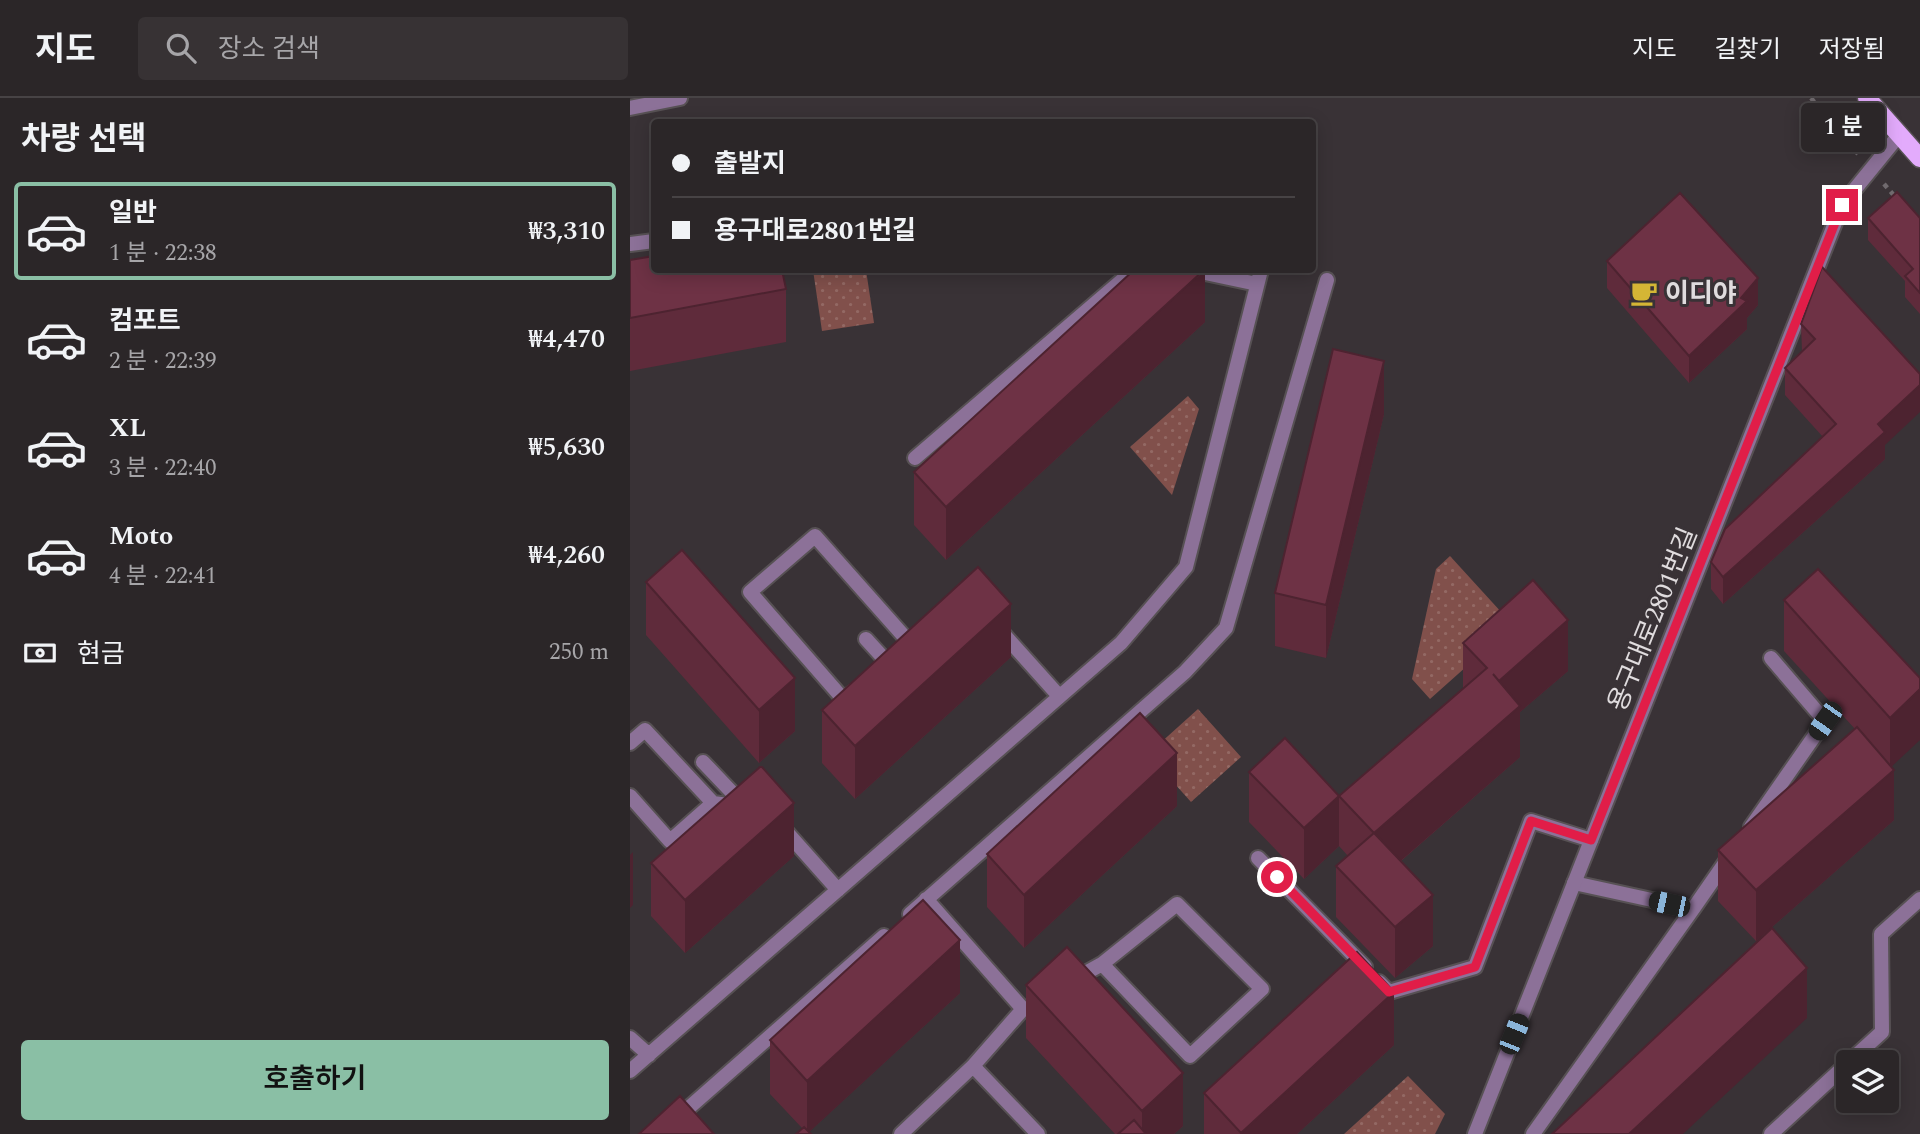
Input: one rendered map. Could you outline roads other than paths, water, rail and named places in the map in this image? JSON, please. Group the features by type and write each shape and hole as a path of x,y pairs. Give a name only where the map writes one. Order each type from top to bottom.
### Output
{"main road":[{"path":"1867,98 1920,158"}],"street":[{"path":"630,108 680,98"},
{"name":"용구대로2801번길","path":"1475,1134 1842,205 1899,135"},
{"path":"630,244 651,241"},
{"path":"915,458 1131,273"},
{"path":"630,1071 1121,643 1186,567 1259,276 1225,273"},
{"path":"659,1134 1185,672 1226,628 1327,280"},
{"path":"861,685 844,700 750,592 815,536 894,655"},
{"path":"989,618 1059,696"},
{"path":"894,655 928,625"},
{"path":"866,639 894,655"},
{"path":"1533,1134 1825,721 1771,658"},
{"path":"630,743 645,730 713,803 751,808 704,762"},
{"path":"630,796 670,841 713,803"},
{"path":"776,820 838,890"},
{"path":"1258,858 1389,992 1475,967 1531,821 1591,840"},
{"path":"1574,883 1693,909"},
{"path":"901,1134 973,1066 1029,1005 926,899"},
{"path":"1862,1050 1882,1032 1881,934 1920,899"},
{"path":"1057,989 1102,964 1177,904 1262,989 1190,1056 1102,964"},
{"path":"630,1038 649,1055"},
{"path":"973,1066 1038,1134"},
{"path":"1771,1134 1836,1074"},
{"path":"673,1122 682,1134"}],"place":[{"name":"이디야","path":"1644,293"}]}
